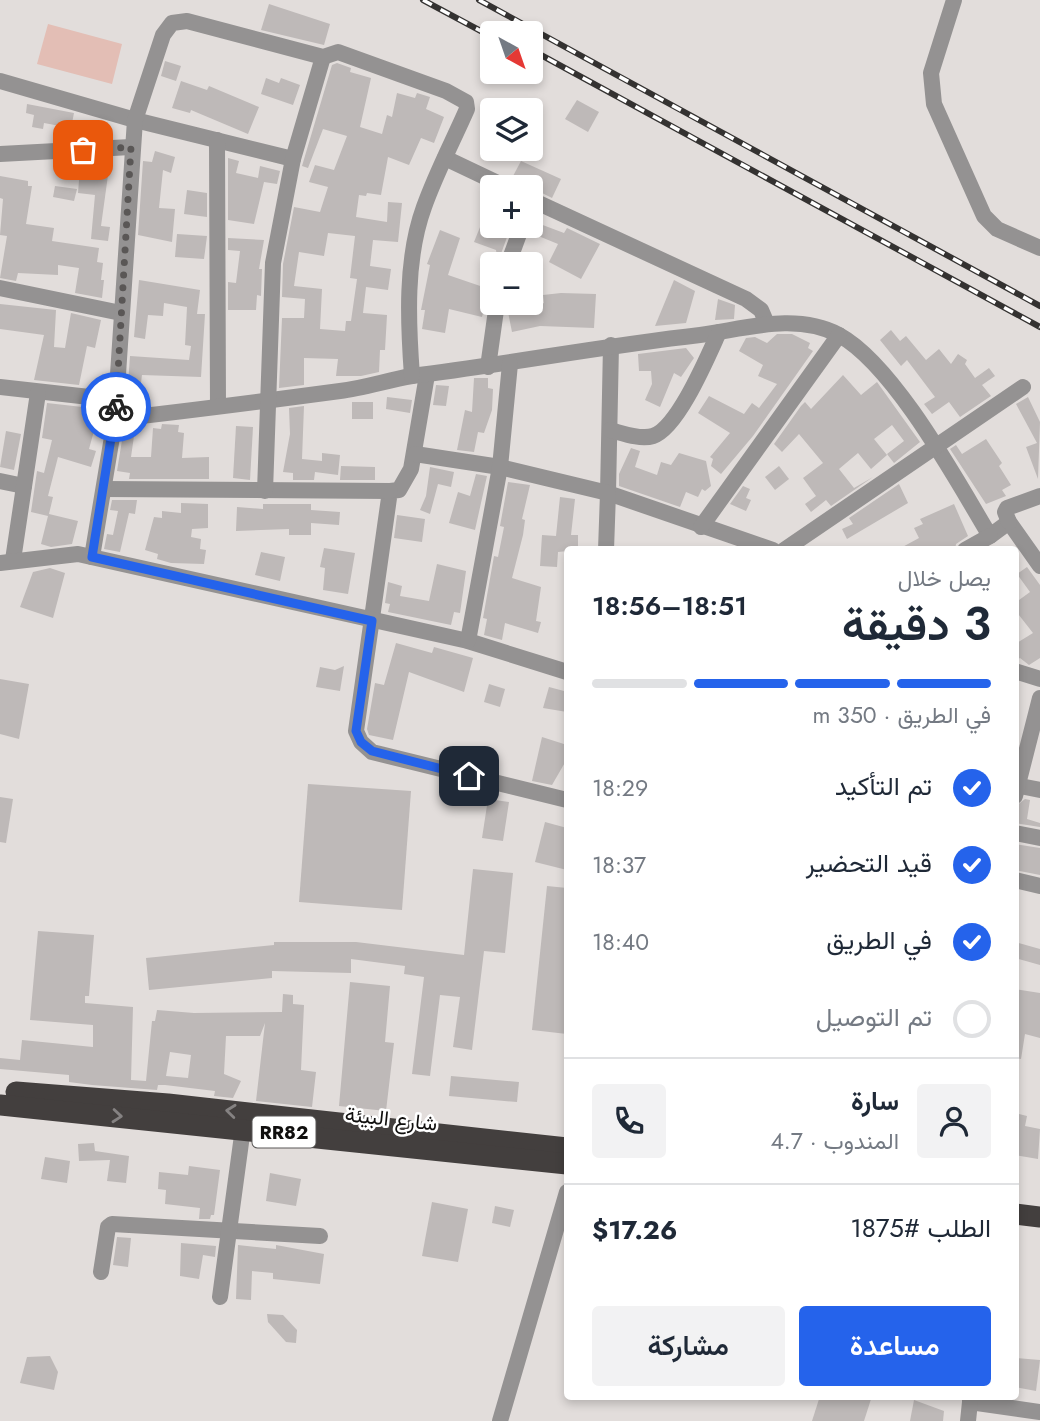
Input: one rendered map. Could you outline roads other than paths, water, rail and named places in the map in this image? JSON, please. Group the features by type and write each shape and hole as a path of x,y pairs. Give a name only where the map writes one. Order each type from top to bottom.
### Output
{"highway":[{"name":"شارع البيئة","path":"0,1091 168,1104 564,1148"},
{"name":"شارع البيئة","path":"0,1105 243,1128 564,1164"},
{"path":"1019,1200 1040,1203"},
{"path":"1019,1214 1040,1216"}],"street":[{"path":"954,0 931,74 934,104 984,216 997,229 1040,248"},
{"path":"92,557 115,419 131,147 135,120 163,35 178,21 323,57 338,52 464,99 467,109 423,209 416,242 408,316 419,376 415,454 406,483 399,490 390,491 104,489"},
{"path":"265,491 273,263 293,159 323,57"},
{"path":"0,80 135,120 293,159"},
{"path":"217,140 218,406"},
{"path":"0,154 131,147"},
{"path":"445,158 481,175"},
{"path":"543,206 747,299 761,310 767,324"},
{"path":"0,288 121,313"},
{"path":"488,367 495,315"},
{"path":"115,419 342,391 611,345 767,324 818,327 839,335 858,348 882,371 937,448 990,536"},
{"path":"610,430 643,437 653,436 661,431 702,370 719,332"},
{"path":"701,527 839,335"},
{"path":"606,546 611,345"},
{"path":"468,641 500,467 510,364"},
{"path":"0,387 116,400"},
{"path":"790,546 1023,387"},
{"path":"38,393 24,486 6,561 67,553 92,557 468,641 564,671"},
{"path":"415,454 500,467 608,493 757,546"},
{"path":"0,481 24,486"},
{"path":"390,491 356,731 366,747 564,799"},
{"path":"1038,558 1009,522 1006,514 1007,508 1040,496"},
{"path":"972,546 1009,522"},
{"path":"1019,672 1040,679"},
{"path":"1019,778 1040,698"},
{"path":"1019,789 1040,790"},
{"path":"1019,834 1040,838"},
{"path":"1019,881 1040,886"},
{"path":"220,1297 243,1128"},
{"path":"500,1421 564,1202"},
{"path":"101,1272 108,1227 112,1224 320,1236"},
{"path":"968,1421 970,1400"},
{"path":"975,1400 1040,1412"}],"railway":[{"path":"423,0 480,31"},
{"path":"479,0 1040,306"},
{"path":"543,56 1040,327"}]}
